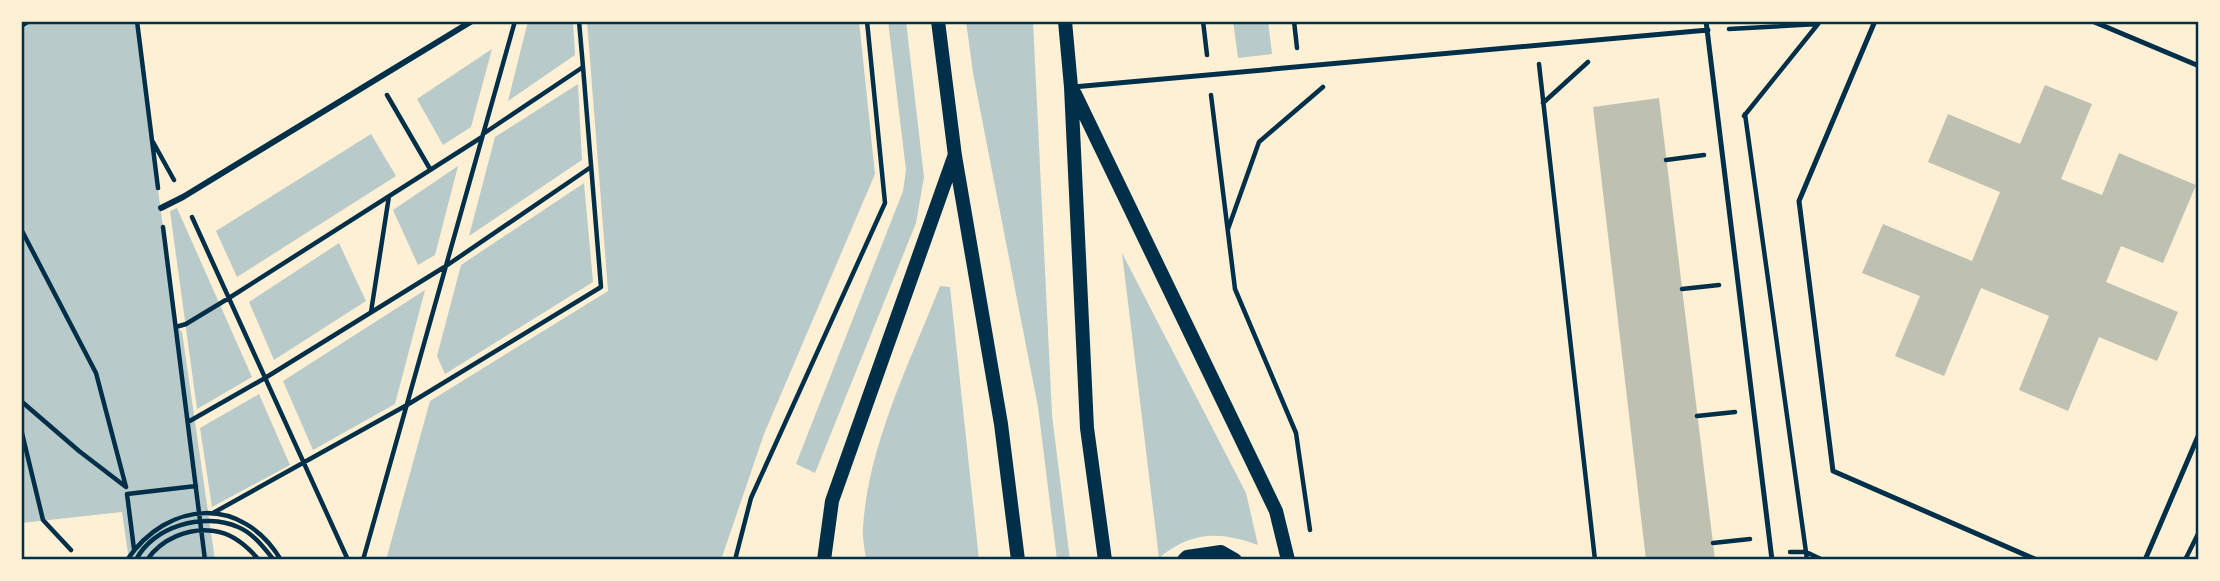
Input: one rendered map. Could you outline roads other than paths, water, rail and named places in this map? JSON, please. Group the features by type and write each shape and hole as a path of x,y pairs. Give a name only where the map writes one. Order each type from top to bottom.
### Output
{"main road":[{"path":"938,21 955,156 1001,424 1018,560"},
{"path":"1065,21 1071,87 1087,428 1105,560"},
{"path":"1071,87 1276,511 1288,560"},
{"path":"824,560 832,501 955,156"},
{"path":"1184,560 1186,557 1221,552 1235,560"}],"street":[{"path":"161,208 472,21"}],"lane":[{"path":"1706,21 1772,560"},
{"path":"1875,21 1799,201 1833,471 2038,560"},
{"path":"2092,21 2199,66"},
{"path":"1071,87 1708,30"},
{"path":"2145,560 2199,434"}]}
